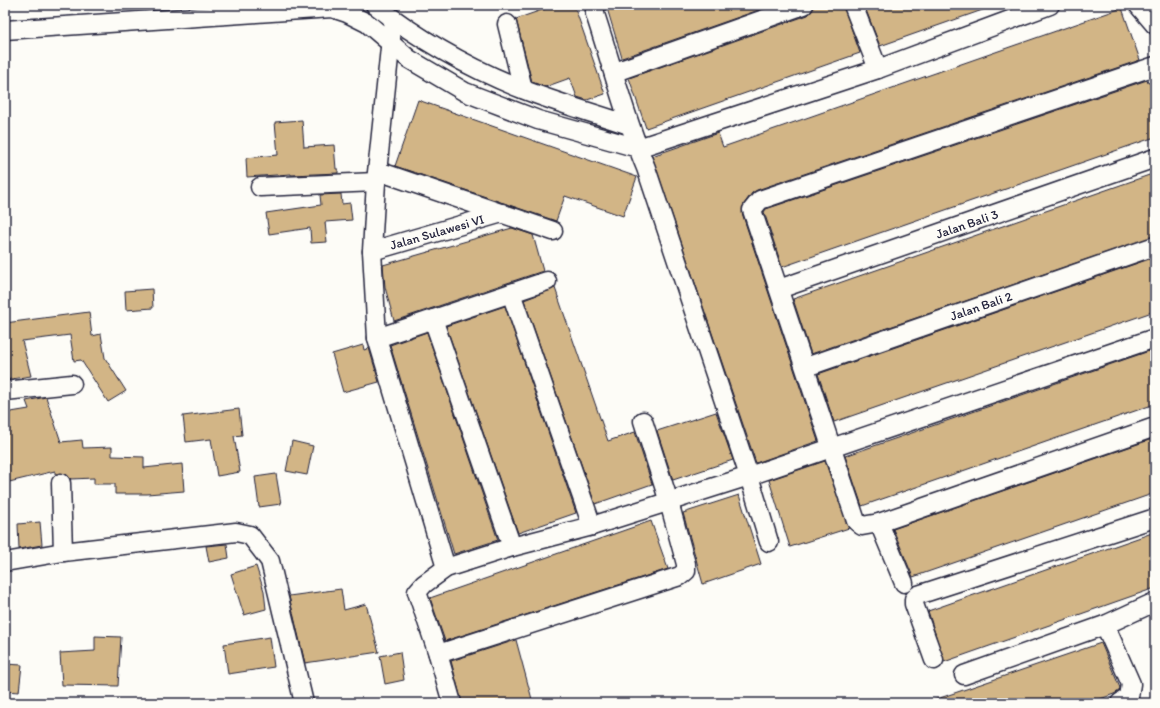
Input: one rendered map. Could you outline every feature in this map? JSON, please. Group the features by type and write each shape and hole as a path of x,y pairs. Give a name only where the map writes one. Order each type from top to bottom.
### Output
{"street":[{"path":"375,5 428,43 474,68 523,89 629,125"},
{"path":"595,5 595,14 615,72 629,125 646,168 749,476 769,542"},
{"path":"615,72 804,5"},
{"path":"854,5 878,69"},
{"path":"5,30 175,13 332,8 347,13 366,23 390,45 409,59 465,92 538,120 638,148 878,69 1050,5"},
{"path":"1138,5 1155,24"},
{"path":"393,19 377,176 372,251 377,338 446,568"},
{"path":"507,24 523,89"},
{"path":"1155,66 760,200 752,210 834,448 856,521 862,526 879,523 1155,427"},
{"name":"Jalan Bali 3","path":"779,289 1155,158"},
{"path":"260,187 377,176 502,213 553,231"},
{"name":"Jalan Sulawesi VI","path":"372,251 502,213"},
{"name":"Jalan Bali 2","path":"806,367 1155,246"},
{"path":"377,338 547,281"},
{"path":"511,293 592,526"},
{"path":"433,319 512,547"},
{"path":"452,703 438,654 417,592 424,584 446,568 512,547 592,526 669,502 834,448 1155,338"},
{"path":"5,391 72,384"},
{"path":"438,654 680,576 686,571 686,564 669,502 643,421"},
{"path":"61,483 63,552"},
{"path":"934,660 914,604 914,600 918,595 1155,518"},
{"path":"879,523 904,583"},
{"path":"5,562 63,552 236,532 250,535 256,541 270,562 304,703"},
{"path":"964,675 1105,625 1155,602"},
{"path":"1105,625 1131,684 1129,697 1120,703"}],"building":[{"path":"556,5 574,5 605,94 587,100 577,97 570,78 545,87 532,82 516,19"},
{"path":"606,5 773,5 622,58"},
{"path":"814,5 843,5 860,53 646,128 629,78 808,15 812,11"},
{"path":"864,5 990,5 991,7 880,46"},
{"path":"1122,8 1140,60 757,190 752,193 744,204 742,213 818,441 756,463 652,156 718,133 723,147"},
{"path":"1147,80 1148,83 1155,81 1155,137 782,267 764,212 766,209"},
{"path":"418,100 637,177 623,216 565,196 556,221 395,166"},
{"path":"302,120 304,147 334,145 336,169 338,169 338,173 247,177 246,158 278,155 275,122"},
{"path":"1155,173 1155,236 811,354 793,299"},
{"path":"341,194 342,204 350,203 352,220 325,222 327,242 311,243 310,228 269,234 266,213 321,205 320,195"},
{"path":"512,228 533,235 543,271 394,321 385,287 383,265"},
{"path":"1155,257 1155,311 834,422 818,374"},
{"path":"555,288 608,441 635,432 652,484 595,504 524,300"},
{"path":"152,289 153,308 126,310 125,291"},
{"path":"505,306 576,513 518,533 446,326"},
{"path":"89,312 92,336 101,334 105,358 126,391 108,402 81,360 74,361 70,335 22,341 31,376 5,380 5,323"},
{"path":"427,332 498,540 454,554 390,345"},
{"path":"363,345 364,350 369,348 379,382 343,392 332,354"},
{"path":"1155,349 1155,404 862,506 845,456"},
{"path":"46,397 61,442 82,440 83,448 112,447 112,456 144,457 144,468 182,464 184,491 147,494 115,494 115,484 94,484 94,478 71,479 66,474 55,474 55,471 5,483 5,413 29,409 26,401"},
{"path":"239,409 242,435 234,436 240,472 217,476 211,439 186,442 183,416"},
{"path":"716,412 733,460 673,480 657,431"},
{"path":"1155,438 1155,493 913,577 893,529"},
{"path":"292,441 313,446 307,475 286,471"},
{"path":"825,461 849,528 790,547 769,480"},
{"path":"276,474 281,504 259,507 255,477"},
{"path":"739,495 761,564 703,584 683,513"},
{"path":"651,521 668,569 445,641 430,598"},
{"path":"40,522 42,545 19,549 18,524"},
{"path":"1155,532 1155,588 944,662 928,611"},
{"path":"227,544 229,558 209,562 206,546"},
{"path":"256,566 264,591 266,609 244,615 231,574"},
{"path":"341,589 344,610 366,604 379,652 305,663 289,596"},
{"path":"95,636 121,637 118,686 62,685 60,653 95,651"},
{"path":"270,637 274,667 228,674 224,644"},
{"path":"516,640 533,703 462,703 451,661"},
{"path":"1101,643 1120,688 1119,691 1114,694 1089,703 935,703 934,700"},
{"path":"400,652 404,680 385,684 380,656"},
{"path":"5,664 22,665 19,692 5,691"}]}
